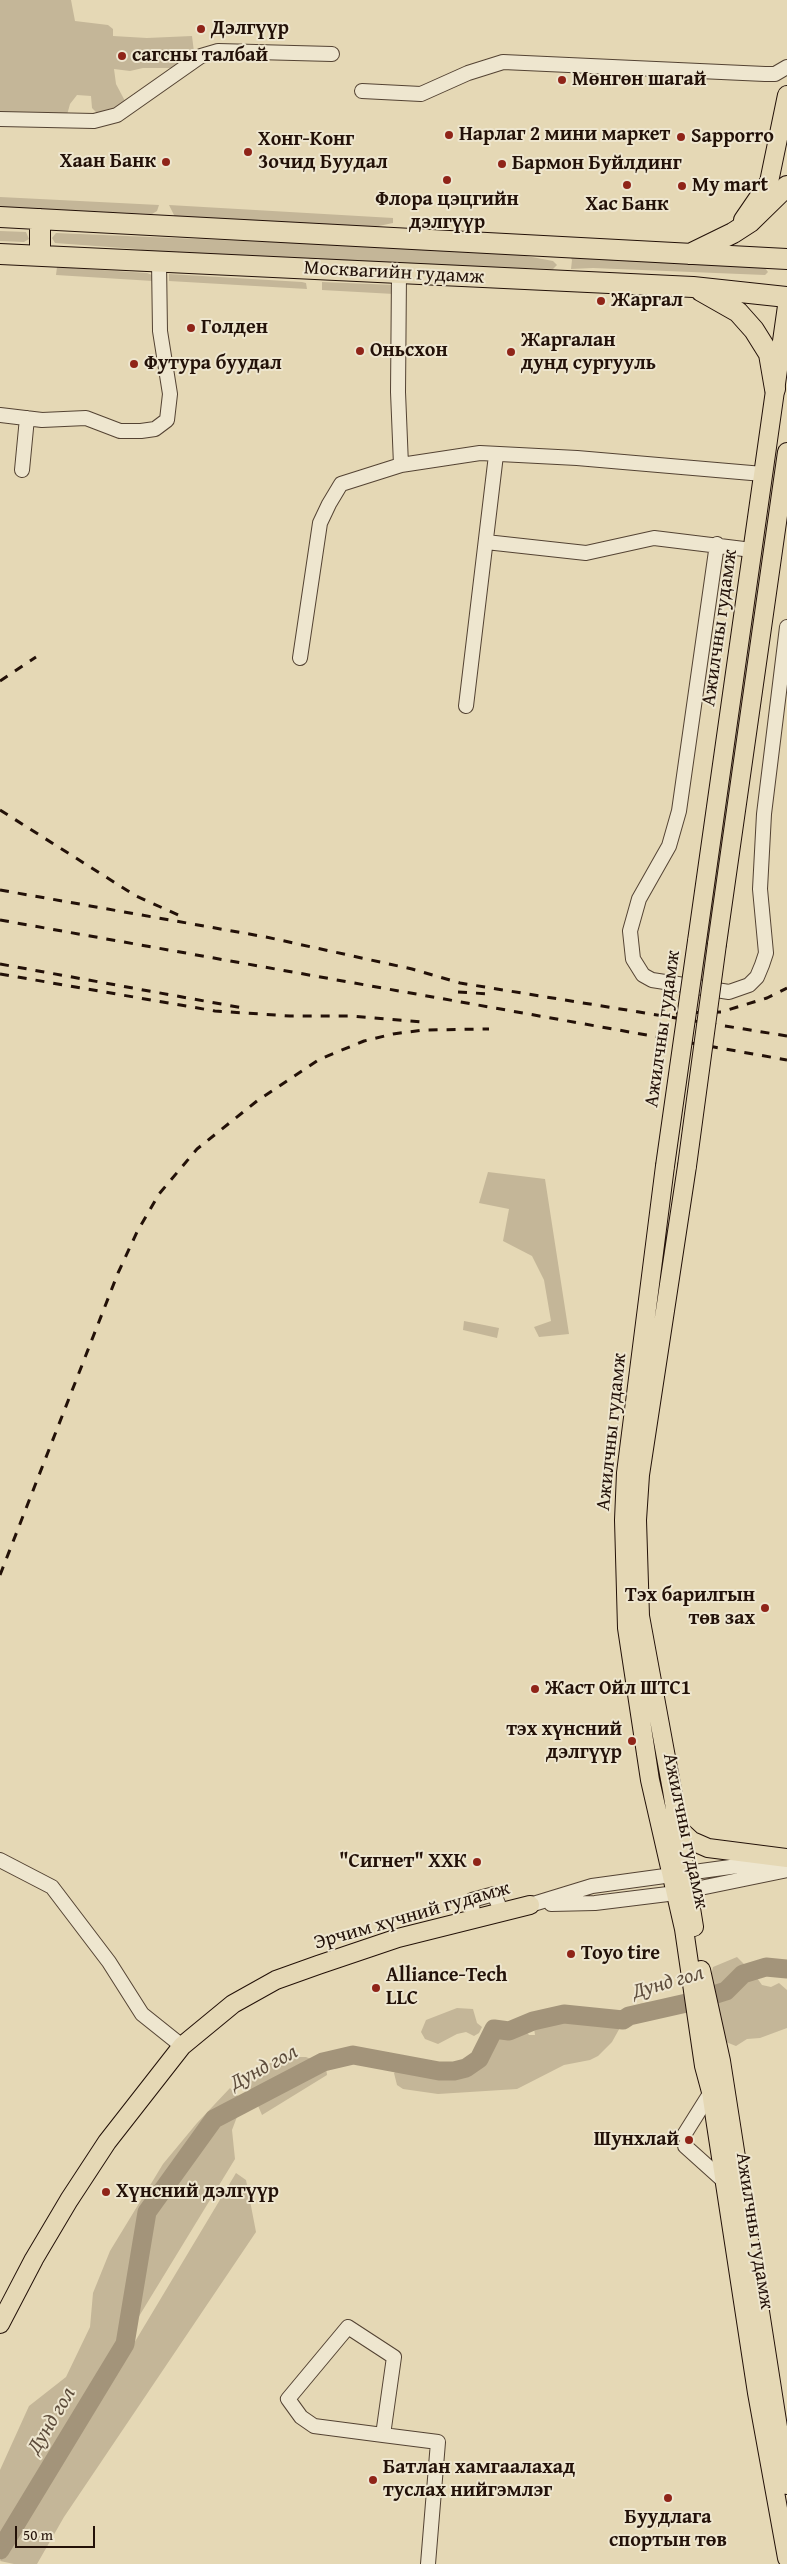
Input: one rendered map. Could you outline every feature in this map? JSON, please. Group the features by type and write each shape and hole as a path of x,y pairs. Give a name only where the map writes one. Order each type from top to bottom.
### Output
{"highway":[{"path":"686,255 733,233 750,222 787,186"},
{"name":"Москвагийн гудамж","path":"0,217 546,248 787,259"},
{"path":"40,219 40,256"},
{"path":"546,248 563,260 565,265 562,273 556,279"},
{"name":"Москвагийн гудамж","path":"0,254 399,274 556,279 693,287 787,297"},
{"path":"693,287 738,312 754,330 769,354 775,389"}],"main road":[{"path":"733,233 769,182 787,96"},
{"name":"Ажилчны гудамж","path":"679,1874 678,1828 640,1616 628,1464 665,1166 787,306"},
{"name":"Ажилчны гудамж","path":"787,452 782,515 717,944 687,1166 640,1475 631,1520 627,1628 650,1780 679,1874 693,1954 704,2066 711,2092 757,2393 787,2558"},
{"path":"678,1828 692,1841 708,1848 787,1858"},
{"name":"Эрчим хүчний гудамж","path":"0,2324 34,2259 69,2200 107,2142 182,2046 233,2004 276,1980 398,1938 502,1913 530,1904"},
{"name":"Ажилчны гудамж","path":"693,1954 721,2061 787,2484"}],"street":[{"path":"0,119 94,121 117,115 201,56 218,50 332,54"},
{"path":"362,91 421,94 468,72 503,62 781,71 787,81"},
{"path":"0,415 26,418 86,418 120,431 141,431 155,428 167,420 170,394 160,331 159,262"},
{"path":"399,274 398,392 401,465"},
{"path":"22,470 26,418"},
{"path":"300,658 320,523 341,484 401,465 480,454 577,458 763,474"},
{"path":"466,706 496,455"},
{"path":"486,542 586,553 654,538 717,544 752,550"},
{"path":"717,544 679,811 669,846 639,899 630,931 633,959 640,971 652,980 729,992 739,991 749,985 757,976 762,965 766,953 760,889 764,814 787,627"},
{"name":"Эрчим хүчний гудамж","path":"530,1904 592,1886 787,1858"},
{"path":"0,1860 52,1887 109,1962 142,2014 182,2046"},
{"name":"Эрчим хүчний гудамж","path":"530,1904 594,1903 682,1892 787,1870"},
{"path":"711,2092 684,2140 726,2182"},
{"path":"383,2435 394,2357 348,2327 288,2399 301,2417 314,2426 383,2435 438,2442 428,2564"}],"shaded area":[{"path":"0,0 71,0 75,21 108,25 113,29 113,36 147,38 192,36 194,52 191,63 179,68 143,68 130,71 114,69 116,84 125,101 99,115 92,108 91,96 77,95 70,104 67,115 49,113 43,123 0,120"},
{"path":"0,197 159,205 157,211 152,214 0,207"},
{"path":"169,205 393,218 393,223 374,227 175,217"},
{"path":"0,231 26,232 29,239 24,242 0,241"},
{"path":"56,233 505,252 553,261 557,265 553,269 528,268 505,271 174,255 136,249 55,243 52,238"},
{"path":"570,256 765,268 768,272 765,275 593,268 571,269 572,260"},
{"path":"57,267 147,273 152,275 153,281 56,275"},
{"path":"169,274 302,282 306,283 307,289 169,281"},
{"path":"322,282 395,285 394,294 322,290"},
{"path":"488,1172 545,1179 569,1334 539,1337 534,1327 551,1321 544,1280 532,1256 503,1241 509,1209 479,1203"},
{"path":"464,1321 499,1328 497,1338 463,1330"},
{"path":"737,1957 746,1966 723,1988 715,1986 710,1981 713,1967"},
{"path":"750,1976 757,1978 762,1985 771,1987 779,1983 787,1990 787,2028 760,2038 747,2039 736,2046 721,2040 717,2002 734,1993 736,1986"},
{"path":"649,2002 656,2004 644,2015 635,2016 634,2020 627,2019 612,2042 598,2056 590,2060 564,2065 517,2089 438,2094 403,2089 397,2085 394,2073 406,2061 418,2061 433,2067 453,2067 470,2062 478,2053 491,2026 510,2025 526,2031 529,2035 535,2035 534,2028 538,2024 550,2026 561,2017 578,2019 603,2026 616,2013 626,2009 635,2009 639,2004"},
{"path":"457,2008 473,2009 477,2023 482,2027 479,2033 474,2036 466,2032 457,2034 438,2044 425,2039 421,2032 426,2020"},
{"path":"285,2057 306,2057 313,2060 326,2067 327,2075 262,2115 247,2080 256,2069"},
{"path":"230,2088 243,2101 232,2130 235,2159 0,2544 0,2470 29,2406 66,2377 90,2327 93,2293 110,2251 163,2164 197,2123"},
{"path":"236,2173 246,2180 256,2232 64,2517 37,2564 14,2564 0,2561 97,2405"}],"waterway":[{"name":"Дунд гол","path":"0,2550 125,2344 147,2212 214,2119 323,2062 353,2055 439,2071 454,2071 466,2068 479,2059 494,2029 509,2031 533,2021 564,2014 623,2020 629,2016 691,2002 726,1991 743,1974 766,1967 787,1969"}],"railway":[{"path":"0,681 36,657"},
{"path":"0,810 136,896 185,918"},
{"path":"0,890 266,937 412,969 460,983 787,1036"},
{"path":"0,920 787,1060"},
{"path":"0,964 243,1008"},
{"path":"0,974 215,1011 290,1016 352,1016 421,1022"},
{"path":"676,1013 721,1012 767,998 787,988"},
{"path":"458,992 490,994"},
{"path":"0,1575 118,1273 137,1232 159,1194 197,1149 257,1101 320,1059 364,1041 393,1034 423,1030 489,1029"}],"place":[{"name":"Дэлгүүр","path":"201,29"},
{"name":"сагсны талбай","path":"122,56"},
{"name":"Мөнгөн шагай","path":"562,80"},
{"name":"Нарлаг 2 мини маркет","path":"449,135"},
{"name":"Sapporro","path":"681,137"},
{"name":"Хонг-Kонг 3очид Буудал","path":"248,152"},
{"name":"Хаан Банк","path":"166,162"},
{"name":"Бармон Буйлдинг","path":"502,164"},
{"name":"Флора цэцгийн дэлгүүр","path":"447,180"},
{"name":"Хас Банк","path":"627,185"},
{"name":"My mart","path":"682,186"},
{"name":"Жаргал","path":"601,301"},
{"name":"Голден","path":"191,328"},
{"name":"Оньсхон","path":"360,351"},
{"name":"Жаргалан дунд сургууль","path":"511,352"},
{"name":"Футура буудал","path":"134,364"},
{"name":"Тэх барилгын төв зах","path":"765,1608"},
{"name":"Жаст Ойл ШТС1","path":"535,1689"},
{"name":"тэх хүнсний дэлгүүр","path":"632,1741"},
{"name":"\"Сигнет\" ХХК","path":"477,1862"},
{"name":"Toyo tire","path":"571,1954"},
{"name":"Alliance-Tech LLC","path":"376,1988"},
{"name":"Шунхлай","path":"689,2140"},
{"name":"Хүнсний дэлгүүр","path":"106,2192"},
{"name":"Батлан хамгаалахад туслах нийгэмлэг","path":"373,2480"},
{"name":"Буудлага спортын төв","path":"668,2498"}]}
